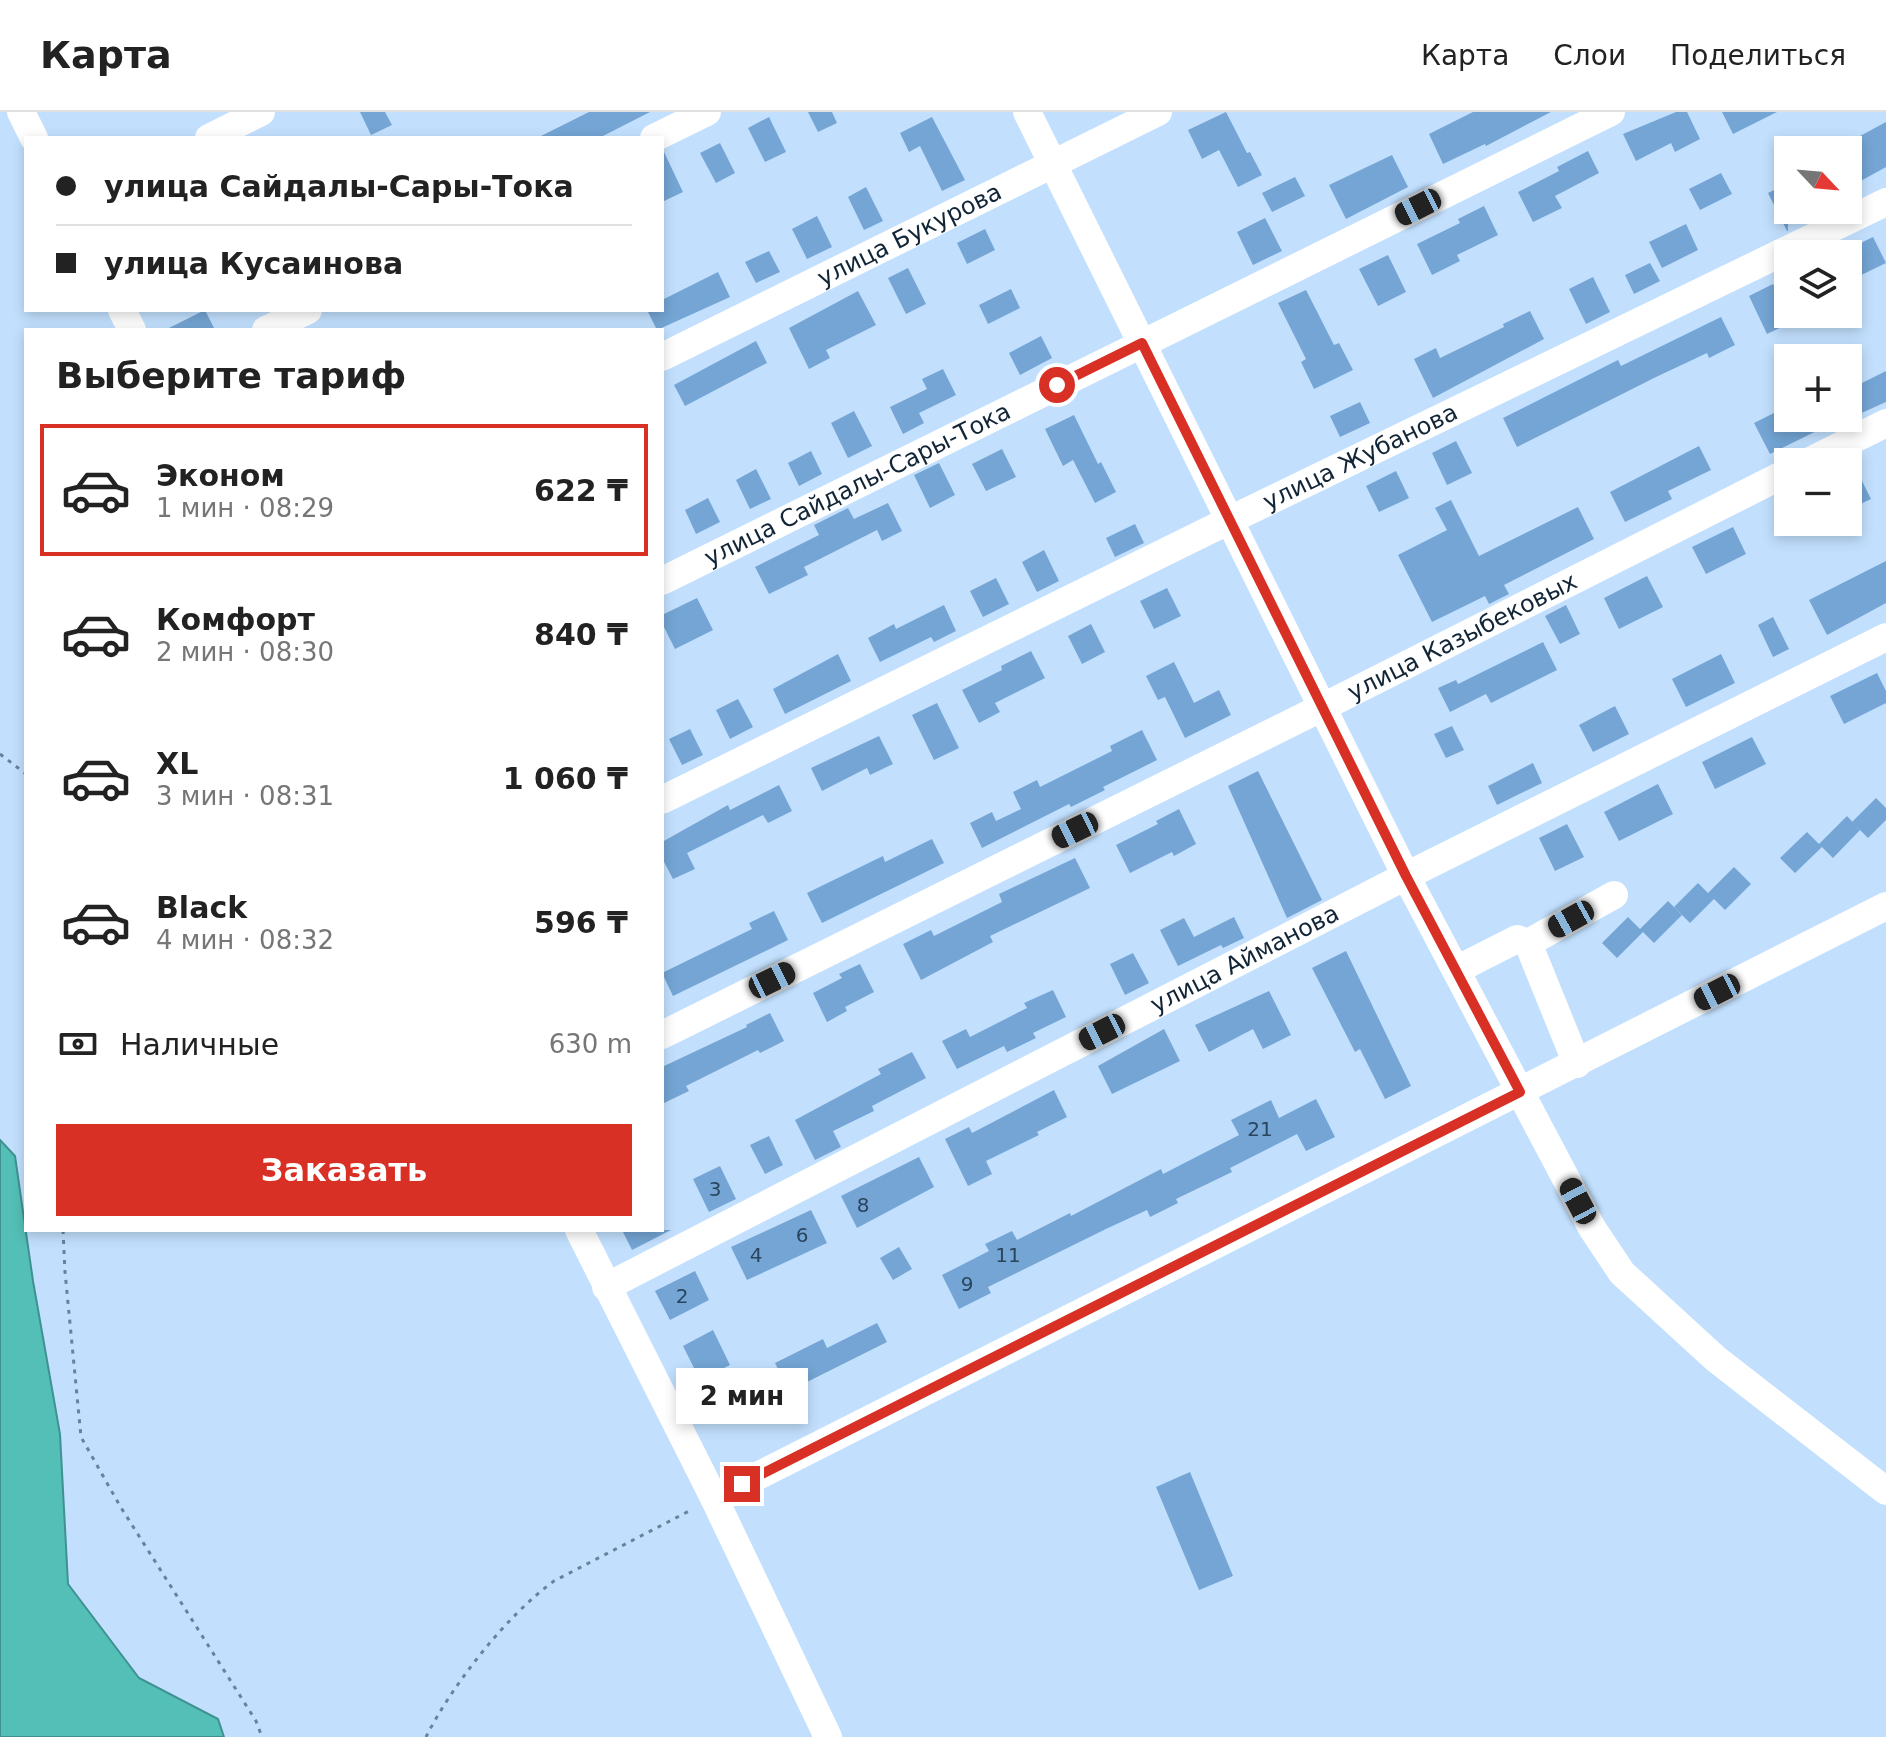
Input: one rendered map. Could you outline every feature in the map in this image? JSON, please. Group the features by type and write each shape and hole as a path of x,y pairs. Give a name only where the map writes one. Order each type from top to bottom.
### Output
{"street":[{"path":"21,112 33,136"},
{"path":"213,136 261,112"},
{"path":"658,136 707,112"},
{"path":"1027,112 1406,876 1592,1228 1622,1273 1716,1359 1886,1491"},
{"name":"улица Букурова","path":"664,356 1158,112"},
{"name":"улица Сайдалы-Сары-Тока","path":"664,580 1611,112"},
{"name":"улица Жубанова","path":"664,799 1886,202"},
{"path":"270,328 304,312"},
{"path":"1836,448 1886,423"},
{"name":"улица Казыбековых","path":"664,1034 1774,479"},
{"name":"улица Айманова","path":"606,1287 1406,876 1886,637"},
{"path":"1528,943 1614,895"},
{"path":"714,1498 1886,906"},
{"path":"1456,970 1517,939 1528,943 1577,1064"},
{"path":"580,1232 714,1498 828,1737"}],"path":[{"path":"0,754 24,772"},
{"path":"63,1232 81,1437 120,1506 256,1721 262,1737"},
{"path":"426,1737 476,1659 541,1591 554,1581 714,1498"}],"shaded area":[{"path":"0,1140 15,1156 24,1232 60,1434 68,1584 139,1678 218,1719 224,1737 0,1737"}],"building":[{"path":"360,112 385,112 392,125 371,135"},
{"path":"589,112 650,112 603,136 541,136"},
{"path":"808,112 832,112 837,123 818,132"},
{"path":"1226,112 1262,175 1238,187 1219,150 1202,159 1188,130"},
{"path":"1473,112 1551,112 1486,146 1443,164 1429,134"},
{"path":"1676,112 1687,112 1700,139 1675,152 1671,143 1636,161 1623,134"},
{"path":"1722,112 1777,112 1733,134"},
{"path":"769,117 786,152 765,162 748,128"},
{"path":"932,117 965,180 942,191 920,146 909,152 900,133"},
{"path":"1886,122 1886,167 1862,180 1862,136"},
{"path":"720,143 735,173 716,183 700,153"},
{"path":"1588,151 1599,173 1555,196 1562,208 1533,222 1518,192 1559,171 1557,167"},
{"path":"664,152 683,192 664,201"},
{"path":"1392,155 1408,187 1346,219 1329,185"},
{"path":"1721,173 1732,194 1700,210 1689,189"},
{"path":"1295,177 1305,196 1272,212 1262,193"},
{"path":"866,187 883,221 864,230 848,197"},
{"path":"1774,190 1774,205 1768,193"},
{"path":"1484,206 1498,235 1457,255 1460,261 1432,275 1417,244 1460,223 1458,219"},
{"path":"817,216 832,247 807,259 792,229"},
{"path":"1265,218 1282,251 1253,265 1237,232"},
{"path":"1686,224 1698,250 1662,268 1649,242"},
{"path":"985,229 995,250 967,264 957,243"},
{"path":"1873,237 1886,263 1862,275 1862,242"},
{"path":"769,251 780,272 756,283 745,262"},
{"path":"1388,255 1406,292 1378,306 1359,269"},
{"path":"1650,263 1660,281 1634,294 1625,275"},
{"path":"908,268 926,304 906,314 888,278"},
{"path":"718,272 730,297 656,328 648,312 664,312 664,299"},
{"path":"1593,277 1610,312 1586,324 1569,289"},
{"path":"1773,284 1774,328 1780,328 1767,334 1749,296"},
{"path":"1011,289 1020,308 988,324 979,305"},
{"path":"1306,290 1334,345 1339,343 1353,370 1314,389 1301,362 1306,359 1278,303"},
{"path":"858,291 876,325 826,350 830,358 809,369 789,328"},
{"path":"1530,311 1544,339 1433,398 1414,359 1436,348 1440,358"},
{"path":"206,312 214,328 169,328"},
{"path":"1721,317 1735,345 1709,358 1707,353 1517,447 1503,418 1618,360 1621,366"},
{"path":"1041,336 1052,358 1020,375 1009,353"},
{"path":"756,341 767,363 685,406 674,385"},
{"path":"943,369 956,395 919,413 924,423 903,434 890,407 927,389 922,379"},
{"path":"1886,371 1886,402 1862,413 1862,383"},
{"path":"1360,402 1370,423 1340,437 1330,416"},
{"path":"854,411 872,446 848,458 831,423"},
{"path":"1774,413 1774,432 1815,432 1782,448 1774,448 1770,454 1754,423"},
{"path":"1074,415 1116,492 1095,503 1073,460 1063,466 1045,429"},
{"path":"1456,441 1472,473 1447,485 1432,453"},
{"path":"1699,446 1711,470 1668,491 1672,499 1625,522 1610,492"},
{"path":"1002,449 1016,477 986,491 972,464"},
{"path":"811,451 822,474 799,486 788,463"},
{"path":"939,463 955,495 930,508 914,475"},
{"path":"756,469 771,499 750,509 736,480"},
{"path":"1396,471 1409,498 1379,512 1366,486"},
{"path":"1862,481 1871,499 1862,503"},
{"path":"708,498 720,522 696,534 685,510"},
{"path":"1451,500 1479,556 1578,507 1594,539 1504,585 1509,594 1489,604 1485,596 1432,622 1398,555 1447,530 1435,508"},
{"path":"888,503 902,531 882,541 877,530 804,567 808,575 769,594 755,567 819,535 814,525 848,508 854,519"},
{"path":"1135,524 1144,543 1115,557 1106,538"},
{"path":"1733,527 1746,554 1706,574 1692,547"},
{"path":"1044,550 1059,581 1037,592 1022,562"},
{"path":"1886,561 1886,603 1827,635 1809,600"},
{"path":"1647,576 1663,607 1619,629 1604,598"},
{"path":"996,578 1009,604 983,617 970,591"},
{"path":"1167,588 1181,616 1154,629 1140,601"},
{"path":"697,598 713,630 675,649 664,627 664,614"},
{"path":"944,605 956,631 934,642 931,637 880,662 868,638 894,624 896,629"},
{"path":"1566,605 1580,634 1560,644 1545,616"},
{"path":"1773,617 1789,649 1773,657 1758,625"},
{"path":"1091,624 1105,652 1082,664 1068,636"},
{"path":"1543,642 1557,670 1491,703 1486,694 1450,712 1438,688 1456,680 1458,684"},
{"path":"1031,651 1045,678 995,703 1000,712 979,723 962,690"},
{"path":"838,654 851,681 785,714 773,689"},
{"path":"1721,654 1735,683 1686,707 1672,679"},
{"path":"1174,662 1194,703 1219,690 1231,715 1185,738 1165,697 1158,700 1146,676"},
{"path":"1877,673 1886,691 1886,703 1844,724 1830,696"},
{"path":"738,699 753,727 730,739 716,710"},
{"path":"937,703 959,748 934,760 912,715"},
{"path":"1615,706 1629,734 1593,752 1579,725"},
{"path":"1452,726 1464,750 1446,758 1434,734"},
{"path":"690,729 703,755 682,765 669,739"},
{"path":"1142,730 1157,760 1103,787 1105,790 1071,807 1069,804 982,848 970,823 992,812 996,821 1021,809 1013,792 1037,780 1040,787 1112,751 1110,746"},
{"path":"879,736 893,764 870,775 867,768 822,791 811,768"},
{"path":"1752,737 1766,764 1715,789 1702,762"},
{"path":"1533,763 1542,783 1497,805 1488,786"},
{"path":"1258,771 1322,900 1287,918 1228,786"},
{"path":"1658,784 1673,814 1619,841 1604,812"},
{"path":"779,785 792,811 768,823 763,815 687,853 695,869 673,879 664,862 664,841 728,805 730,810"},
{"path":"1876,798 1886,808 1886,820 1868,838 1852,822"},
{"path":"1179,809 1196,844 1130,873 1116,845 1158,824 1156,821"},
{"path":"1847,816 1860,830 1833,858 1822,847 1795,873 1780,858 1807,832 1819,844"},
{"path":"1567,824 1584,857 1555,871 1539,838"},
{"path":"932,839 944,863 822,923 807,893 883,856 885,862"},
{"path":"1075,858 1090,888 990,936 993,942 921,980 903,944 931,930 934,936 1002,902 999,894"},
{"path":"1734,867 1751,884 1725,910 1714,899 1690,923 1674,907 1698,883 1708,893"},
{"path":"1668,901 1682,915 1654,943 1643,932 1617,958 1602,943 1628,917 1640,929"},
{"path":"774,911 788,940 673,996 664,972 752,929 749,923"},
{"path":"1234,917 1244,938 1223,948 1221,945 1178,966 1160,930 1184,918 1194,937"},
{"path":"1346,951 1411,1086 1385,1099 1360,1049 1355,1052 1312,968"},
{"path":"1133,953 1149,983 1125,995 1110,964"},
{"path":"860,964 874,992 845,1007 847,1011 827,1022 813,993 842,978 839,974"},
{"path":"1053,990 1066,1017 1033,1033 1036,1038 1007,1052 1004,1046 957,1069 942,1041 966,1029 970,1037 1027,1008 1024,1003"},
{"path":"1269,991 1291,1035 1263,1049 1253,1029 1209,1052 1195,1025"},
{"path":"770,1013 784,1041 760,1053 758,1050 686,1086 689,1091 664,1103 664,1066"},
{"path":"1164,1029 1180,1061 1112,1094 1098,1066"},
{"path":"912,1052 926,1078 872,1106 874,1111 833,1131 841,1147 815,1160 795,1120 881,1074 878,1069"},
{"path":"1054,1090 1067,1117 1037,1132 1039,1135 986,1161 992,1174 968,1186 945,1139 969,1127 972,1133"},
{"path":"1316,1099 1335,1137 1306,1151 1297,1134 1230,1168 1232,1172 1176,1199 1178,1203 1150,1217 1147,1210 1108,1228 988,1287 991,1293 959,1309 942,1275 989,1251 985,1244 1012,1231 1017,1240 1161,1169 1163,1174 1239,1135 1231,1120 1271,1100 1279,1118"},
{"path":"769,1136 783,1165 765,1174 750,1145"},
{"path":"919,1157 934,1187 857,1228 841,1196"},
{"path":"720,1166 736,1199 709,1212 693,1179"},
{"path":"811,1210 827,1243 747,1280 731,1247"},
{"path":"671,1230 632,1250 623,1232"},
{"path":"899,1247 912,1269 893,1280 880,1258"},
{"path":"695,1271 709,1300 670,1320 655,1291"},
{"path":"877,1323 887,1342 789,1391 775,1363 823,1339 827,1348"},
{"path":"713,1330 730,1365 700,1380 683,1346"},
{"path":"1190,1472 1233,1576 1199,1590 1156,1487"}],"route":[{"path":"742,1484 1520,1092 1406,876 1142,343 1057,385"}]}
